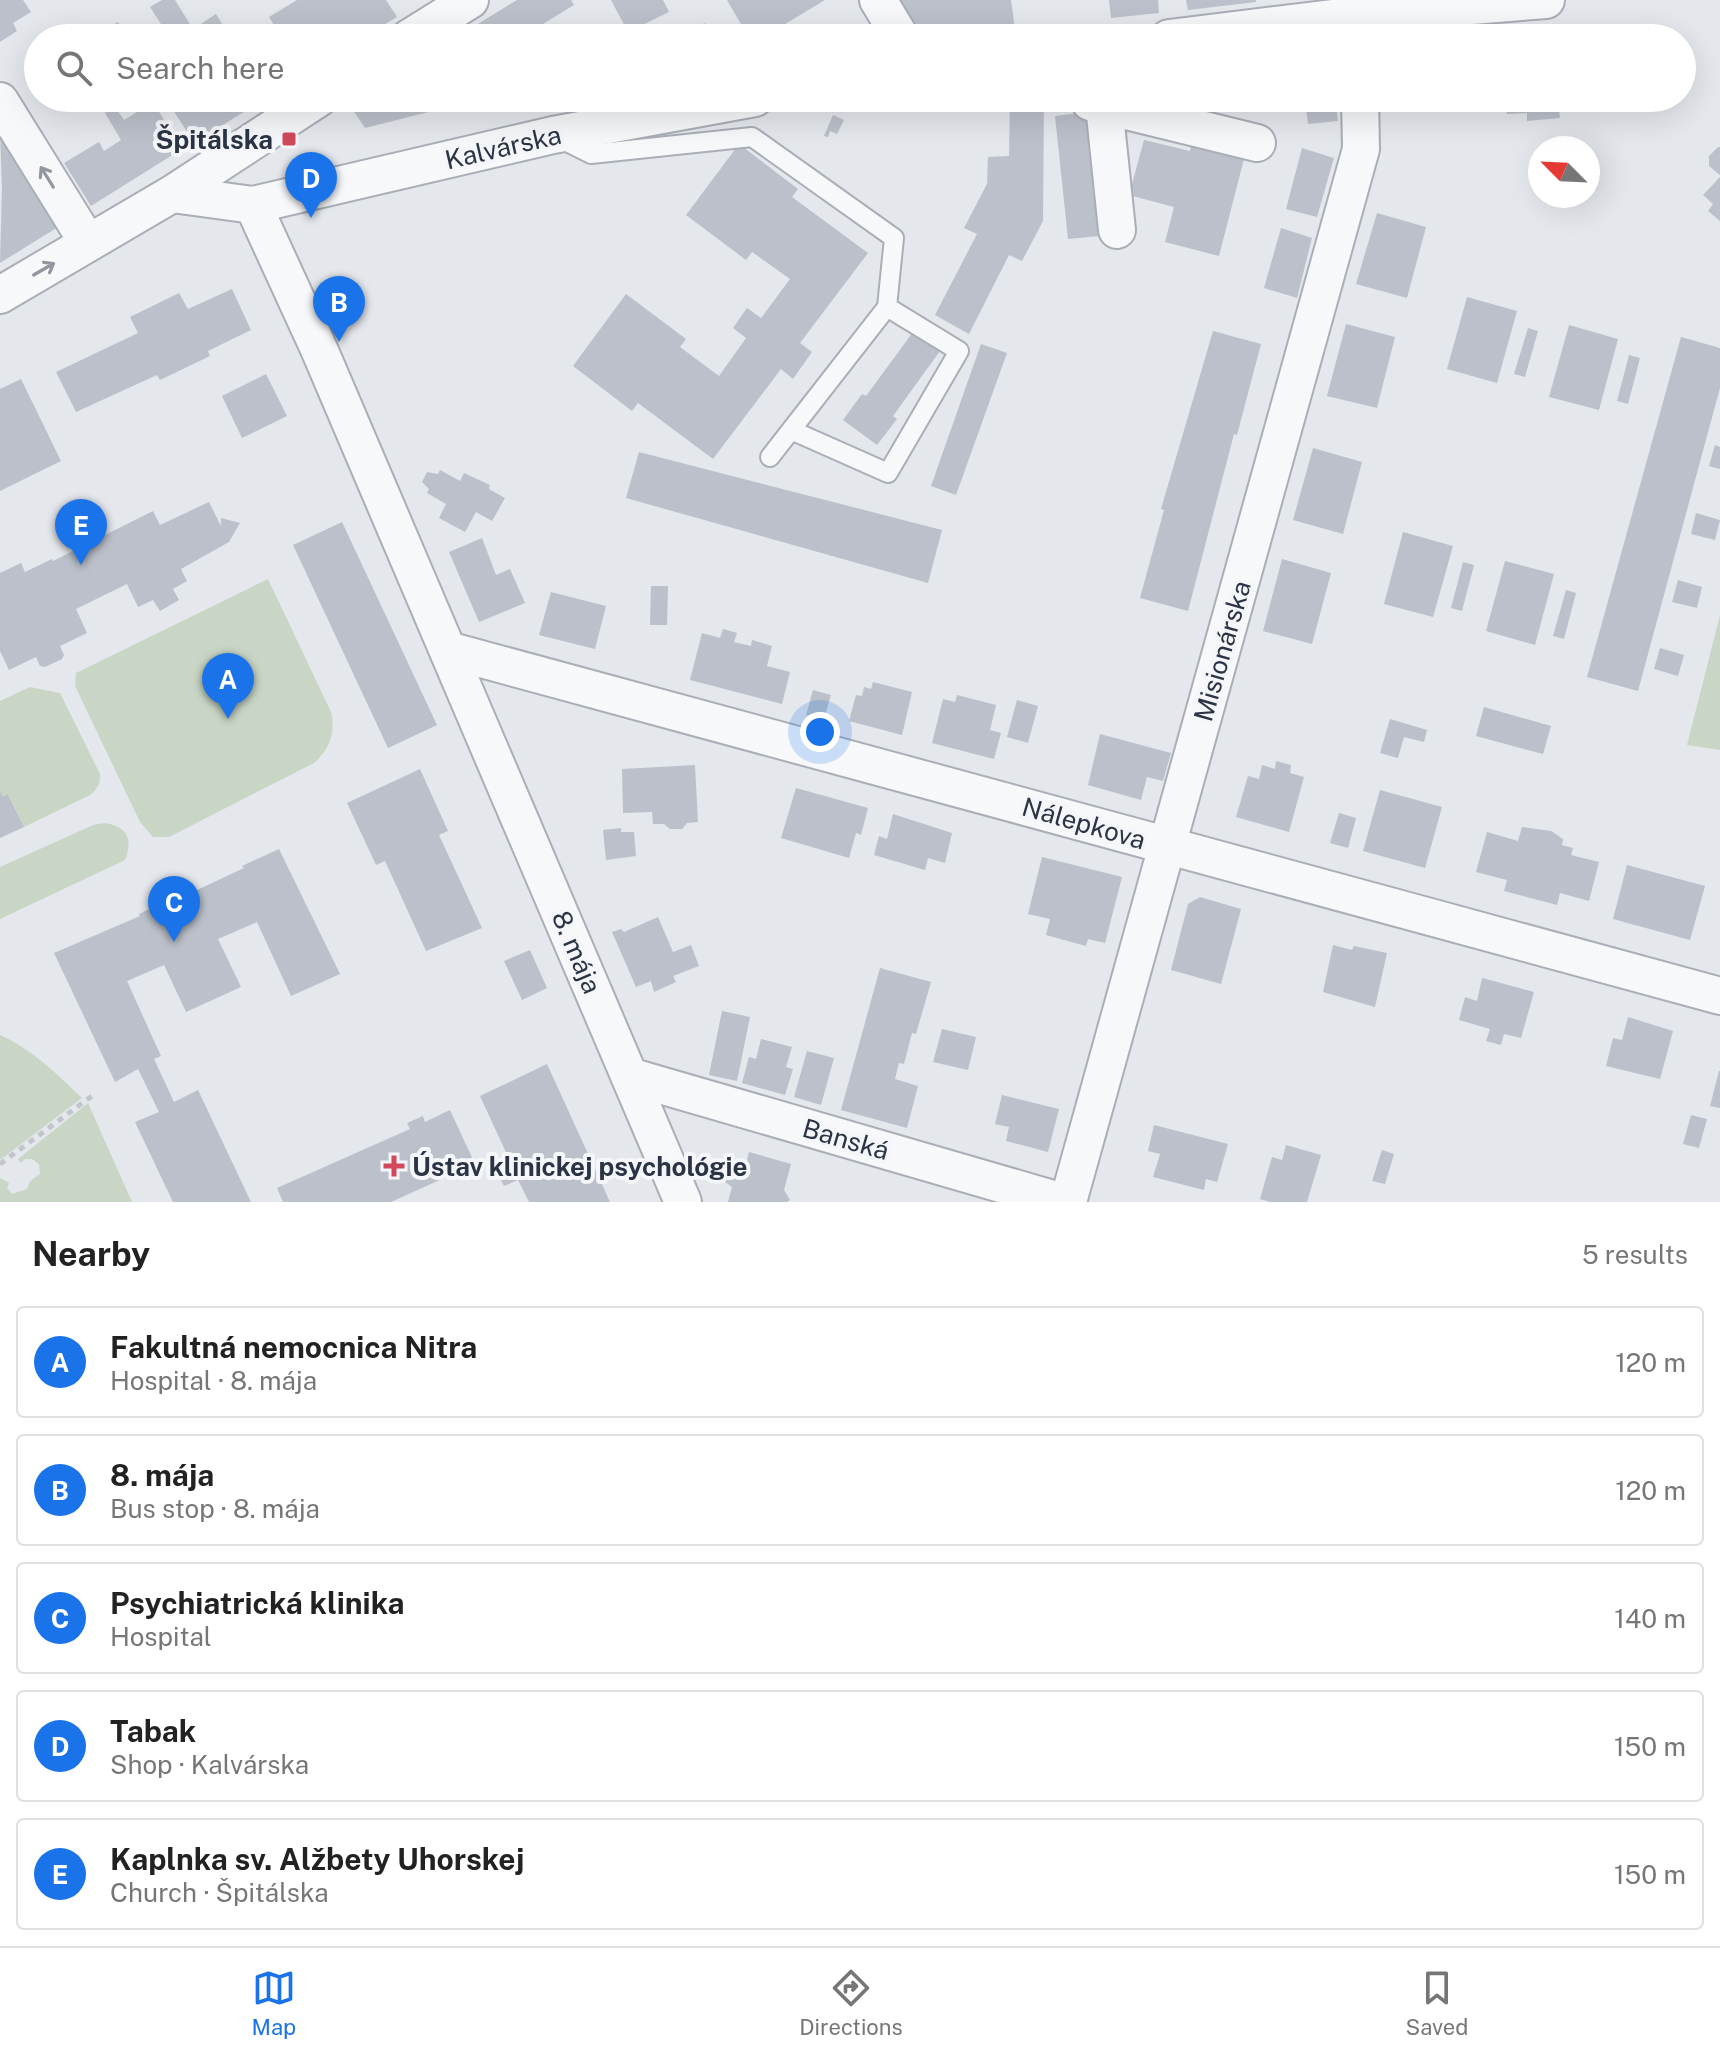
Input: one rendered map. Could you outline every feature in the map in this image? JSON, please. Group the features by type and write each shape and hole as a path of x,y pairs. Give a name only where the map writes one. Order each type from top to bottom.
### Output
{"street":[{"path":"416,21 470,0"},
{"path":"878,0 893,24"},
{"path":"1380,24 1546,0"},
{"path":"0,101 88,243"},
{"path":"0,295 172,194 298,112"},
{"name":"Kalvárska","path":"253,205 553,135 679,112"},
{"path":"1098,112 1117,230"},
{"path":"1135,112 1257,143"},
{"name":"Misionárska","path":"1066,1202 1361,149 1360,112"},
{"path":"172,194 253,205"},
{"name":"8. mája","path":"253,205 319,349 683,1202"},
{"name":"Nálepkova","path":"448,650 1720,996"},
{"name":"Banská","path":"629,1076 1066,1202"}],"lane":[{"path":"553,135 591,154 752,137 894,238 887,307 770,457"},
{"path":"791,430 888,473 959,351 887,307"}],"path":[{"path":"0,1164 96,1093"}],"green space":[{"path":"268,579 331,712 333,727 327,747 314,763 169,837 153,837 140,822 75,686 76,673"},
{"path":"1720,615 1720,750 1687,745"},
{"path":"30,687 60,693 100,778 90,795 24,827 9,795 3,797 0,790 0,701"},
{"path":"105,823 127,835 125,860 0,919 0,867 93,825"},
{"path":"0,1035 54,1071 82,1098 0,1160"},
{"path":"88,1103 132,1202 0,1202 0,1178 9,1183 7,1188 12,1194 27,1189 30,1181 40,1174 39,1164 32,1159 21,1163 18,1159"}],"building":[{"path":"0,0 23,0 31,12 13,23 17,31 0,42"},
{"path":"162,0 175,0 190,24 161,24 150,7"},
{"path":"297,0 386,0 397,17 385,24 273,24 269,17"},
{"path":"517,0 571,0 574,5 543,24 478,24"},
{"path":"611,0 663,0 669,12 644,24 624,24"},
{"path":"727,0 825,0 785,24 741,24"},
{"path":"900,0 1011,0 1014,24 915,24"},
{"path":"1109,0 1158,0 1159,13 1111,18"},
{"path":"1186,0 1256,0 1256,2 1188,10"},
{"path":"216,14 222,24 201,24"},
{"path":"118,112 124,120 137,112 159,112 182,149 91,206 64,163 99,142 104,151 121,140 105,113"},
{"path":"174,112 244,112 194,143"},
{"path":"354,112 428,112 365,128"},
{"path":"1010,112 1044,112 1043,221 1022,261 1009,255 969,334 935,315 977,234 964,228 987,184 988,157 1009,156"},
{"path":"1087,112 1100,236 1068,239 1055,116"},
{"path":"1307,112 1337,112 1338,121 1308,124"},
{"path":"1507,112 1559,112 1560,118 1527,121 1527,113"},
{"path":"833,115 844,120 837,134 830,131 828,137 824,136"},
{"path":"0,134 58,227 0,263 2,188"},
{"path":"1144,140 1190,151 1191,145 1244,159 1219,256 1165,242 1174,207 1129,195"},
{"path":"739,144 798,189 792,197 868,253 800,343 812,352 793,379 781,369 713,459 638,403 632,411 573,366 626,294 686,339 680,347 719,376 746,338 733,328 747,308 761,318 790,279 752,252 746,260 686,215"},
{"path":"1718,147 1720,175 1709,166 1709,156"},
{"path":"1302,148 1334,158 1317,217 1286,209"},
{"path":"1720,177 1720,221 1708,211 1713,204 1703,195"},
{"path":"1377,213 1426,227 1407,298 1356,284"},
{"path":"1281,228 1312,238 1297,298 1264,288"},
{"path":"232,289 251,330 208,351 210,356 160,380 157,375 76,412 56,372 138,333 130,317 179,293 188,309"},
{"path":"1467,297 1517,311 1497,383 1447,369"},
{"path":"1346,324 1395,337 1377,408 1327,396"},
{"path":"1569,325 1618,339 1599,410 1549,397"},
{"path":"1528,328 1538,331 1525,377 1514,374"},
{"path":"1213,331 1261,344 1188,611 1140,598 1164,510 1161,509"},
{"path":"913,332 940,351 893,416 897,419 877,445 843,420 862,394 866,396"},
{"path":"1681,337 1720,348 1720,388 1638,691 1587,677"},
{"path":"981,344 1007,353 956,495 931,486"},
{"path":"1629,355 1640,358 1628,404 1617,401"},
{"path":"266,374 287,416 242,438 222,396"},
{"path":"21,379 61,461 0,491 0,389"},
{"path":"1715,445 1720,447 1720,469 1709,466"},
{"path":"1313,448 1362,462 1343,534 1293,520"},
{"path":"639,452 942,530 928,583 626,498"},
{"path":"440,470 460,481 464,473 490,485 489,489 505,498 492,521 476,512 465,532 439,518 446,504 427,493 429,489 422,482 427,472 438,474"},
{"path":"209,502 221,526 221,518 240,523 229,542 181,569 187,581 173,589 179,600 160,611 153,600 138,607 127,584 76,609 87,633 60,646 64,655 62,659 45,667 40,666 36,657 9,670 0,651 0,573 21,563 25,572 53,561 153,511 160,525"},
{"path":"1696,513 1720,520 1715,540 1691,534"},
{"path":"342,522 437,725 388,748 293,545"},
{"path":"1403,532 1453,546 1433,617 1384,604"},
{"path":"482,538 496,575 510,569 525,603 479,622 449,552"},
{"path":"1282,559 1331,573 1312,644 1263,631"},
{"path":"1505,561 1554,574 1535,645 1486,631"},
{"path":"1463,562 1474,565 1462,611 1451,608"},
{"path":"1678,580 1702,587 1697,608 1672,602"},
{"path":"651,586 668,586 667,625 650,625"},
{"path":"1566,590 1576,593 1564,639 1553,636"},
{"path":"551,592 606,606 595,649 539,635"},
{"path":"723,629 737,633 734,642 751,646 752,640 772,646 767,666 790,672 782,704 690,680 702,633 720,638"},
{"path":"1660,648 1684,655 1678,676 1654,669"},
{"path":"873,682 912,692 902,735 849,721 856,695 862,696 864,687 871,689"},
{"path":"813,690 831,695 824,719 806,715"},
{"path":"957,695 996,705 990,730 1001,733 994,759 932,743 943,699 955,702"},
{"path":"1017,700 1038,706 1028,743 1007,737"},
{"path":"1484,707 1551,726 1543,754 1476,736"},
{"path":"1390,719 1427,730 1424,742 1404,737 1398,758 1380,753"},
{"path":"1100,734 1171,753 1163,781 1147,777 1141,800 1088,785"},
{"path":"1276,761 1291,765 1290,773 1304,777 1289,832 1236,817 1248,776 1259,779 1262,765 1275,769"},
{"path":"695,765 698,822 687,823 682,829 670,829 664,824 653,824 652,812 623,813 622,769"},
{"path":"420,769 448,831 439,835 482,928 426,951 385,861 376,865 347,803"},
{"path":"796,788 868,808 861,835 856,833 849,858 781,838"},
{"path":"0,790 3,797 8,794 24,827 0,838"},
{"path":"1380,790 1442,807 1425,868 1363,851"},
{"path":"1339,813 1356,818 1348,848 1330,843"},
{"path":"893,814 952,833 945,863 928,858 925,870 874,855 879,836 887,839"},
{"path":"1522,827 1551,831 1563,839 1562,845 1573,848 1571,855 1599,862 1589,901 1560,893 1557,905 1504,891 1507,880 1476,872 1487,832 1518,841"},
{"path":"621,828 621,832 634,832 636,856 606,860 603,830"},
{"path":"279,849 340,974 291,996 257,922 218,939 241,987 186,1012 164,965 127,981 161,1056 154,1059 174,1102 198,1090 251,1202 173,1202 135,1122 159,1112 138,1069 115,1082 54,953 140,916 193,888 195,891"},
{"path":"1042,857 1122,877 1105,943 1088,939 1086,946 1046,935 1050,919 1028,914"},
{"path":"1627,865 1705,886 1690,940 1613,919"},
{"path":"1200,897 1241,909 1221,984 1171,970 1188,904"},
{"path":"658,917 673,952 691,945 699,966 673,976 676,982 654,992 651,981 636,987 612,932 621,929 624,932"},
{"path":"1333,945 1387,953 1375,1007 1323,992"},
{"path":"530,950 547,988 522,1000 504,961"},
{"path":"880,968 931,982 916,1034 912,1033 904,1064 899,1063 895,1079 918,1086 907,1128 841,1110"},
{"path":"1482,978 1534,992 1521,1038 1504,1034 1501,1045 1486,1041 1490,1029 1459,1020 1465,997 1477,1001"},
{"path":"722,1011 750,1017 737,1081 709,1075"},
{"path":"1628,1017 1673,1031 1660,1079 1606,1066 1613,1038 1622,1040"},
{"path":"942,1029 976,1037 968,1070 933,1062"},
{"path":"761,1039 792,1047 786,1067 793,1069 785,1095 742,1083 749,1057 756,1059"},
{"path":"807,1051 834,1058 821,1105 794,1097"},
{"path":"547,1064 610,1202 529,1202 518,1180 504,1186 495,1168 510,1161 480,1096"},
{"path":"1720,1071 1720,1108 1710,1106"},
{"path":"1002,1095 1059,1109 1048,1152 1006,1141 1009,1127 995,1124"},
{"path":"450,1110 475,1164 391,1202 283,1202 277,1188 410,1129 407,1123 423,1116 425,1122"},
{"path":"1691,1115 1707,1119 1699,1148 1683,1144"},
{"path":"1154,1125 1228,1144 1217,1182 1206,1179 1204,1190 1153,1177 1160,1154 1148,1151"},
{"path":"1286,1145 1321,1155 1307,1202 1260,1199 1272,1157 1282,1160"},
{"path":"1382,1150 1394,1154 1385,1184 1372,1181"},
{"path":"749,1152 791,1164 784,1190 790,1200 728,1202 732,1187 724,1181 723,1172 727,1165 746,1165"}],"place":[{"name":"Špitálska","path":"289,139"},
{"name":"Tabak","path":"311,218"},
{"name":"8. mája","path":"339,342"},
{"name":"Kaplnka sv. Alžbety Uhorskej","path":"81,565"},
{"name":"Fakultná nemocnica Nitra","path":"228,719"},
{"name":"Psychiatrická klinika","path":"174,942"},
{"name":"Ústav klinickej psychológie","path":"394,1166"}]}
